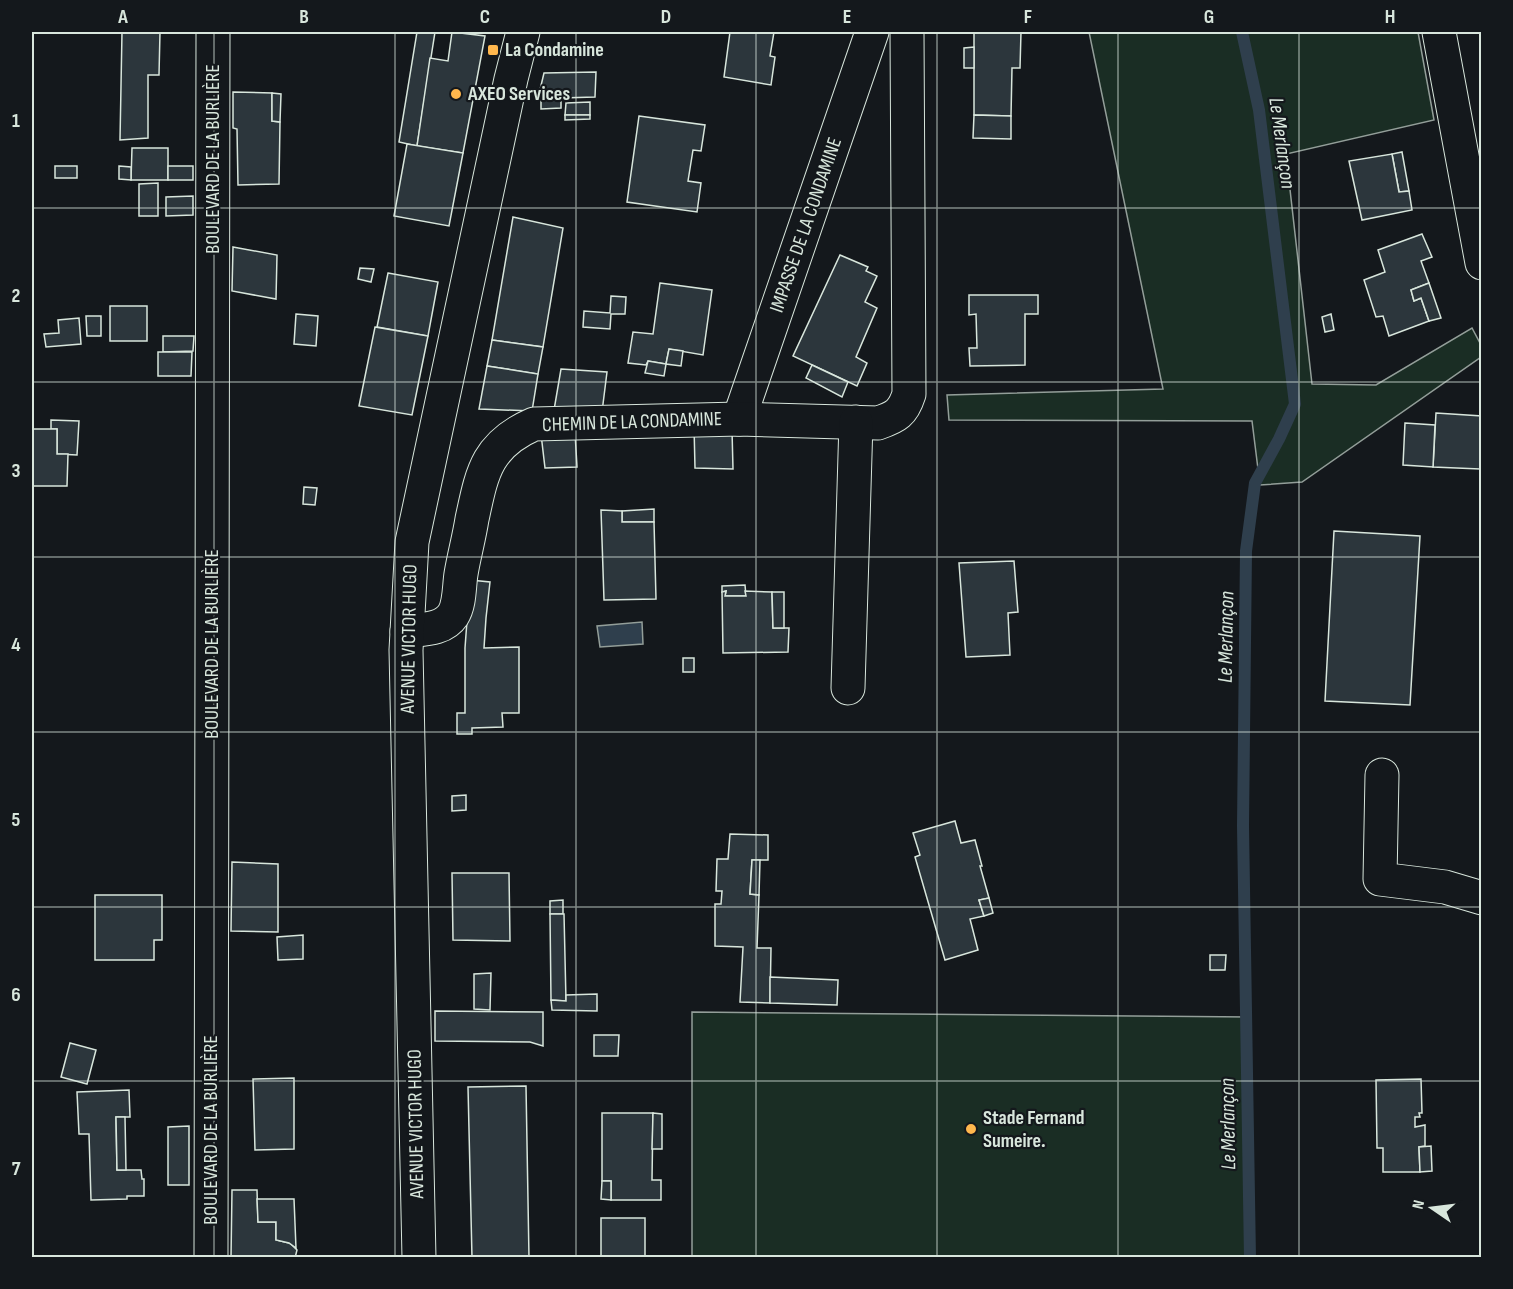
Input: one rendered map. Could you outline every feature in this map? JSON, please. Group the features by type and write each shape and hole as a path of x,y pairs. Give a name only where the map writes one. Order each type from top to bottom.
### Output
{"street":[{"name":"BOULEVARD DE LA BURLIÈRE","path":"211,1257 213,32"},
{"name":"AVENUE VICTOR HUGO","path":"419,1257 406,650 412,542 523,32"},
{"name":"IMPASSE DE LA CONDAMINE","path":"739,419 873,32"},
{"name":"CHEMIN DE LA CONDAMINE","path":"407,631 443,624 454,614 486,465 508,439 534,424 739,419 878,423 892,418 905,407 909,394 907,32"},
{"path":"1439,32 1482,263"},
{"path":"848,688 856,422"},
{"path":"1382,775 1380,879 1445,887 1482,898"}],"green space":[{"path":"1089,32 1418,32 1434,120 1286,154 1312,384 1376,385 1472,328 1481,345 1481,357 1302,482 1260,485 1252,421 949,420 947,395 1163,389"},
{"name":"Stade Fernand Sumeire.","path":"692,1012 1250,1017 1249,1240 1245,1257 692,1257"}],"water":[{"path":"642,622 643,644 600,647 597,626"}],"building":[{"path":"122,32 160,32 159,75 148,75 148,138 120,140"},
{"path":"417,32 435,32 417,146 399,142"},
{"path":"452,32 485,36 463,153 417,146 430,58 448,61"},
{"path":"730,32 774,32 770,56 775,57 771,85 724,77"},
{"path":"974,32 1021,32 1020,68 1012,68 1011,116 974,115"},
{"path":"974,47 974,68 964,68 964,48"},
{"path":"596,72 595,97 561,98 561,108 541,109 541,99 538,98 544,73"},
{"path":"233,92 272,93 272,121 280,122 279,184 238,185 237,129 233,128"},
{"path":"272,93 281,94 280,122 272,121"},
{"path":"590,102 590,115 565,115 566,103"},
{"path":"565,115 590,115 590,119 565,120"},
{"path":"974,115 1011,116 1011,139 973,138"},
{"path":"639,116 705,125 701,151 693,150 688,181 701,183 697,212 627,202"},
{"path":"407,144 463,153 449,226 394,216"},
{"path":"132,148 168,148 168,180 131,180"},
{"path":"1402,152 1409,191 1399,192 1392,154"},
{"path":"1392,154 1399,192 1409,191 1412,210 1362,220 1349,161"},
{"path":"55,166 77,166 77,178 55,178"},
{"path":"119,166 131,167 131,180 119,179"},
{"path":"168,166 193,166 193,180 168,180"},
{"path":"158,183 158,216 139,216 139,184"},
{"path":"193,196 193,215 166,216 166,197"},
{"path":"513,217 563,228 543,347 492,340"},
{"path":"1422,234 1432,257 1421,261 1429,283 1411,290 1414,301 1421,298 1429,321 1389,336 1383,316 1376,317 1364,280 1385,272 1378,250"},
{"path":"233,247 277,255 276,299 232,291"},
{"path":"840,255 868,267 866,271 877,276 865,302 877,308 856,357 867,363 857,386 793,356"},
{"path":"360,268 374,269 371,282 358,279"},
{"path":"388,273 438,282 428,336 377,327"},
{"path":"660,283 712,290 703,355 669,349 666,364 648,361 646,365 628,363 633,332 653,334"},
{"path":"1429,283 1441,318 1429,321 1421,298 1414,301 1411,290"},
{"path":"969,295 1038,295 1038,314 1025,314 1025,365 970,366 969,348 977,348 976,314 969,315"},
{"path":"611,296 626,297 625,314 611,314 610,329 583,327 584,311 610,313"},
{"path":"110,306 147,306 147,341 110,341"},
{"path":"296,314 318,316 316,346 294,344"},
{"path":"1331,314 1334,330 1325,332 1322,317"},
{"path":"86,316 101,316 101,336 87,336"},
{"path":"79,318 81,344 46,347 44,334 59,333 58,320"},
{"path":"375,327 428,336 412,415 359,406"},
{"path":"163,336 194,336 193,351 163,352"},
{"path":"492,340 543,347 538,374 487,366"},
{"path":"669,349 683,351 681,366 666,364"},
{"path":"158,352 192,352 191,376 158,376"},
{"path":"648,361 666,364 664,376 645,373"},
{"path":"812,365 848,382 842,397 806,378"},
{"path":"487,366 538,374 532,411 479,409"},
{"path":"561,369 607,372 602,412 554,410"},
{"path":"1436,413 1482,416 1480,469 1433,467"},
{"path":"51,420 79,421 77,455 57,454 57,429 51,429"},
{"path":"1405,423 1435,425 1433,467 1403,465"},
{"path":"694,426 732,430 733,469 695,468"},
{"path":"32,429 57,429 57,454 68,454 67,486 32,486"},
{"path":"575,432 577,467 545,468 541,434"},
{"path":"304,487 317,488 315,505 303,504"},
{"path":"654,509 654,522 622,522 622,511"},
{"path":"601,510 622,511 622,522 654,522 656,599 604,600"},
{"path":"1334,531 1420,536 1410,705 1325,701"},
{"path":"1014,561 1018,612 1008,613 1010,655 966,657 959,563"},
{"path":"470,580 490,582 484,648 519,647 519,713 502,713 503,727 472,728 472,734 457,734 457,713 465,713 465,648"},
{"path":"745,585 746,596 725,596 726,591 722,592 722,586"},
{"path":"726,591 725,596 746,596 745,591 772,592 773,628 789,628 788,652 723,653 722,592"},
{"path":"772,592 784,592 784,628 773,628"},
{"path":"683,658 694,658 694,672 683,672"},
{"path":"466,795 466,810 452,811 452,796"},
{"path":"955,821 961,843 975,840 989,898 979,900 984,916 970,919 978,950 945,960 915,857 920,855 913,833"},
{"path":"730,834 768,835 768,860 752,860 750,894 759,895 757,948 771,948 770,1003 740,1002 743,947 715,946 715,904 721,904 722,891 716,891 717,859 728,859"},
{"path":"752,860 760,860 759,895 750,894"},
{"path":"232,862 278,864 278,932 231,931"},
{"path":"452,873 509,873 510,941 453,940"},
{"path":"95,895 162,895 162,940 154,940 154,960 95,960"},
{"path":"989,898 993,913 984,916 979,900"},
{"path":"563,900 563,914 550,914 550,901"},
{"path":"550,914 564,914 566,1001 551,1000"},
{"path":"303,935 303,959 278,960 277,937"},
{"path":"1210,955 1226,955 1225,970 1210,970"},
{"path":"491,973 490,1010 474,1009 474,974"},
{"path":"770,977 838,980 837,1005 770,1003"},
{"path":"597,994 597,1011 552,1010 551,1000 566,1001 566,995"},
{"path":"435,1011 543,1012 543,1046 530,1042 435,1041"},
{"path":"594,1035 619,1035 618,1056 594,1056"},
{"path":"70,1043 96,1050 87,1084 61,1077"},
{"path":"294,1078 294,1149 255,1150 253,1079"},
{"path":"1421,1079 1422,1113 1419,1113 1420,1117 1415,1117 1415,1127 1425,1125 1425,1146 1419,1147 1420,1172 1383,1172 1383,1148 1377,1148 1376,1080"},
{"path":"526,1086 529,1258 472,1258 468,1087"},
{"path":"129,1090 130,1117 116,1117 117,1170 141,1170 142,1179 144,1179 144,1196 91,1200 89,1134 79,1134 77,1092"},
{"path":"602,1113 653,1113 652,1180 661,1180 661,1200 611,1200 611,1181 602,1181"},
{"path":"653,1113 662,1114 662,1149 652,1149"},
{"path":"116,1117 125,1117 126,1170 117,1170"},
{"path":"189,1126 189,1185 168,1185 168,1127"},
{"path":"1431,1146 1432,1171 1420,1172 1419,1147"},
{"path":"602,1181 611,1181 611,1200 601,1199"},
{"path":"232,1190 257,1190 258,1222 276,1222 276,1240 292,1245 297,1250 295,1258 231,1258"},
{"path":"257,1199 294,1199 296,1248 289,1243 276,1240 276,1222 258,1222"},
{"path":"601,1218 645,1218 645,1258 601,1258"}],"waterway":[{"name":"Le Merlançon","path":"1242,32 1259,110 1295,404 1255,483 1246,551 1243,826 1250,1258"}],"place":[{"name":"La Condamine","path":"493,50"},
{"name":"AXEO Services","path":"456,94"},
{"name":"Stade Fernand Sumeire.","path":"971,1129"}]}
